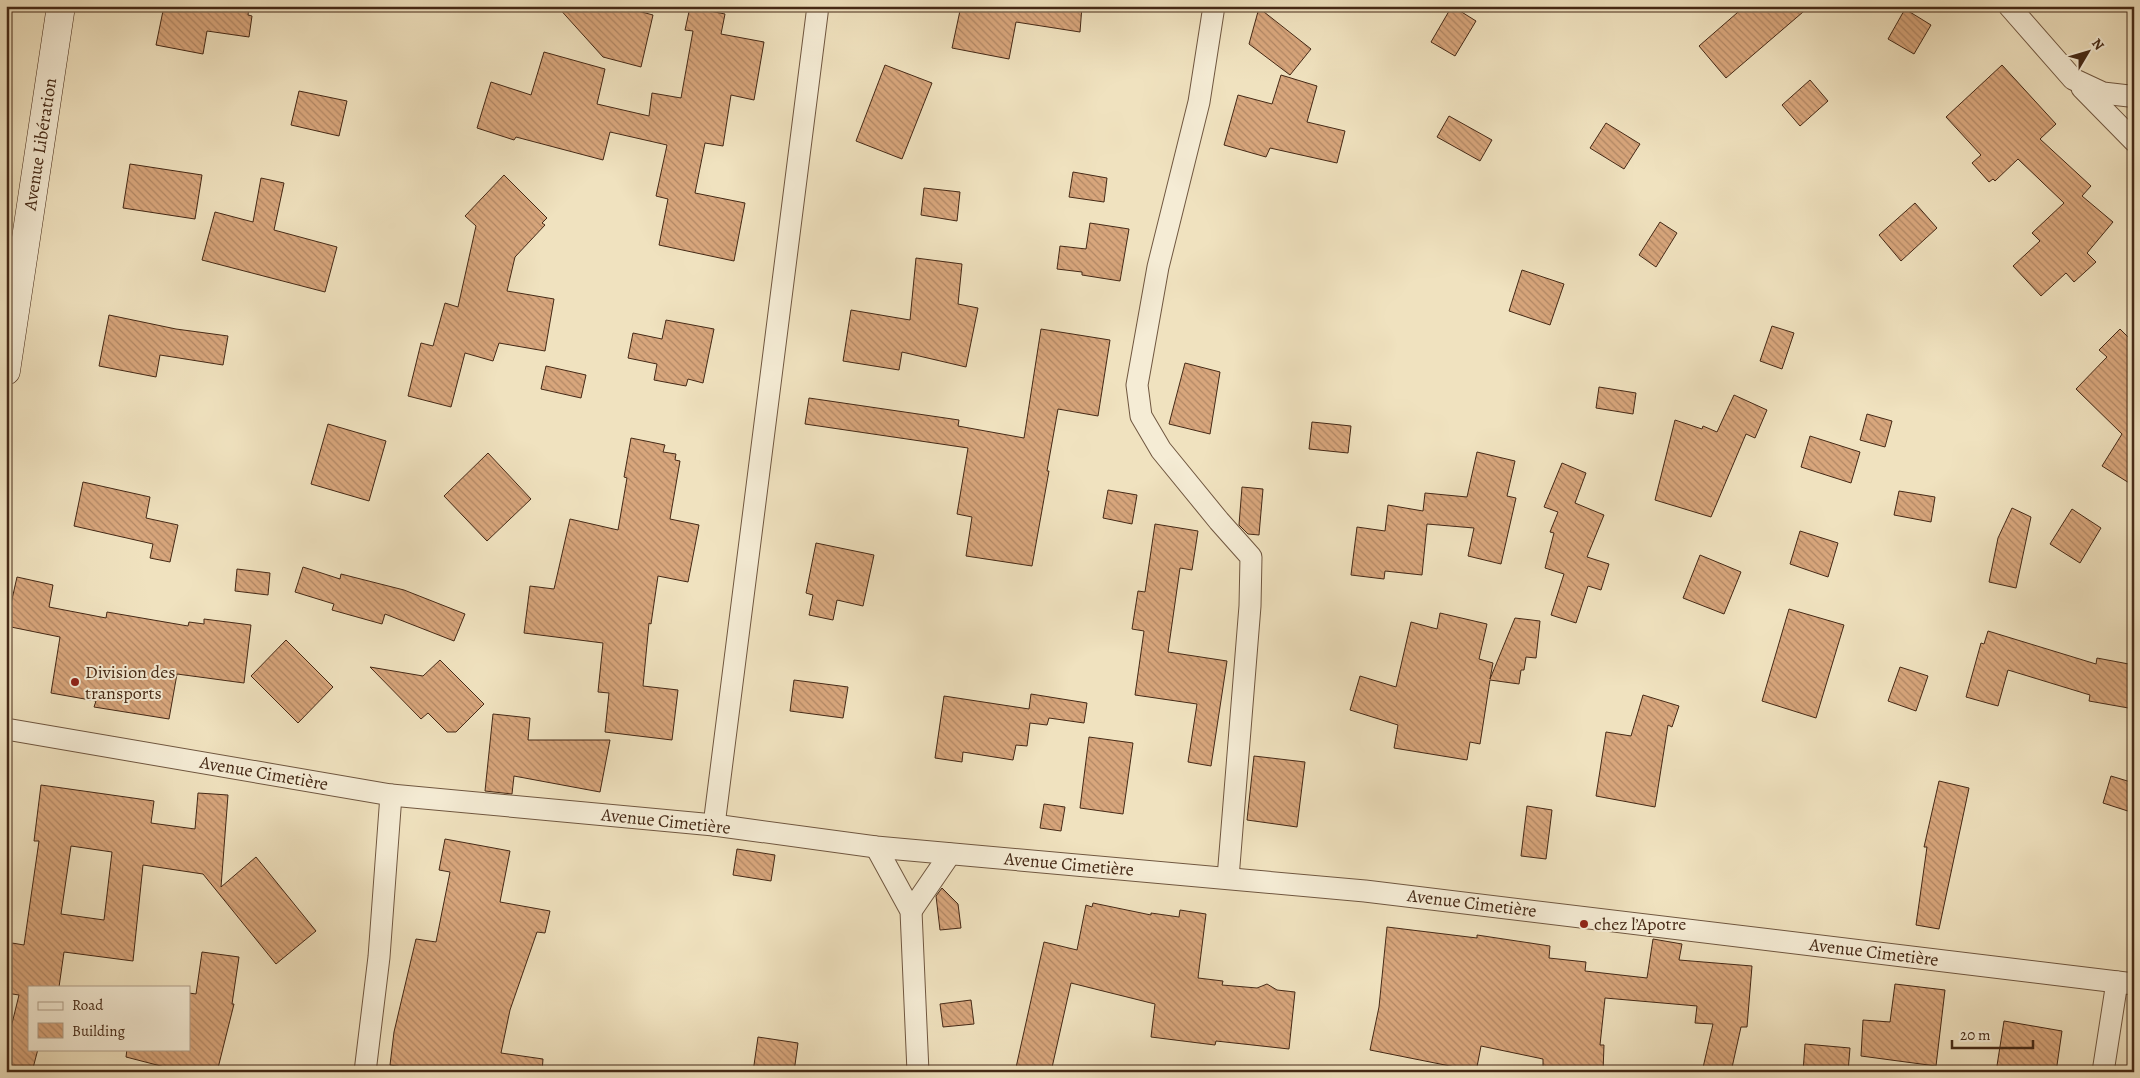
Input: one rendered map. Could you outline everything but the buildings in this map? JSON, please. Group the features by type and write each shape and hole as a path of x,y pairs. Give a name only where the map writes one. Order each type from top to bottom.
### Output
{"street":[{"name":"Avenue Libération","path":"6,371 61,6"},
{"path":"714,825 818,6"},
{"path":"1214,6 1199,102 1158,268 1138,385 1141,416 1161,450 1219,521 1252,557 1250,606 1228,878"},
{"path":"2009,6 2074,79 2134,141"},
{"path":"2074,79 2103,93 2129,96 2134,94"},
{"name":"Avenue Cimetière","path":"6,729 391,795 714,825 876,847 1375,892 2126,983"},
{"path":"365,1072 380,957 391,795"},
{"path":"876,847 910,911 918,1072"},
{"path":"910,911 950,854"},
{"path":"2103,1072 2126,983"}],"place":[{"name":"Division des transports","path":"75,682"},
{"name":"chez l’Apotre","path":"1584,924"}]}
